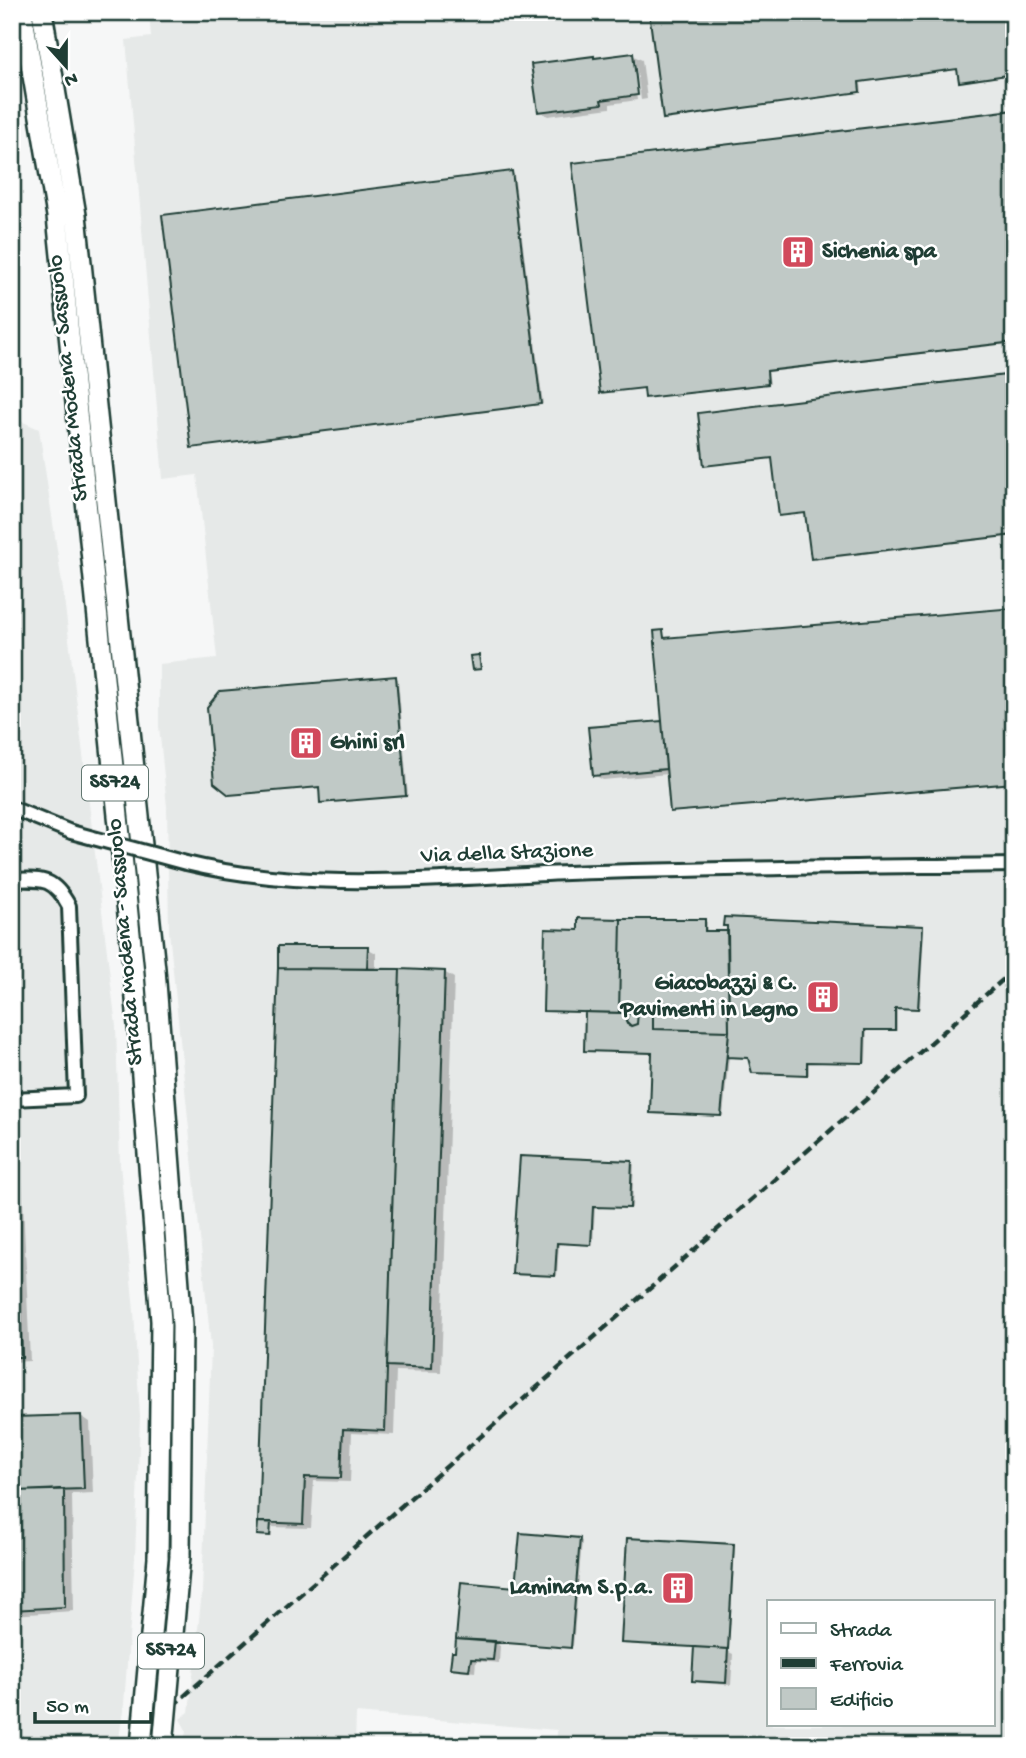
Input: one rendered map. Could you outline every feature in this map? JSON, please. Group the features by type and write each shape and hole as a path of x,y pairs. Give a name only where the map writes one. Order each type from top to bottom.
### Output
{"highway":[{"name":"Strada Modena - Sassuolo","path":"22,12 57,216 134,973 161,1321 158,1558 141,1746"},
{"name":"Strada Modena - Sassuolo","path":"42,12 76,215 155,969 182,1325 180,1556 163,1746"}],"street":[{"name":"Via della Stazione","path":"12,808 71,832 208,869 291,878 361,880 640,871 1014,865"},
{"path":"12,880 44,879 60,889 69,906 76,1096 12,1099"}],"shaded area":[{"path":"149,12 1014,12 1014,1746 557,1746 557,1730 356,1713 355,1746 184,1746 186,1730 180,1719 189,1712 202,1592 211,1346 169,931 167,807 159,726 159,664 217,658 197,475 163,479 126,40 151,37"},
{"path":"12,417 39,429 63,590 116,1026 120,1164 134,1311 140,1417 135,1558 124,1704 118,1746 12,1746"}],"building":[{"path":"649,12 1014,12 1014,74 959,82 957,69 859,82 860,92 663,119"},
{"path":"633,53 638,95 601,100 602,104 538,112 531,64"},
{"name":"Sichenia spa","path":"1014,110 1014,342 767,371 768,384 645,398 644,388 600,393 572,163"},
{"path":"512,171 541,404 191,448 162,215"},
{"path":"1014,374 1014,535 811,559 805,513 779,516 772,458 704,466 698,413"},
{"path":"1014,608 1014,783 670,812 654,631 663,630 664,638"},
{"path":"479,655 481,669 472,670 470,656"},
{"name":"Ghini srl","path":"396,676 406,796 320,803 319,787 229,795 214,783 207,707 220,691"},
{"path":"662,721 666,769 593,776 588,727"},
{"name":"Giacobazzi & C. Pavimenti in Legno","path":"724,917 923,926 918,1009 895,1008 895,1030 865,1030 864,1063 807,1062 807,1075 752,1073 748,1058 727,1057 727,926 723,926"},
{"path":"578,918 621,919 619,1013 543,1011 545,929 578,930"},
{"path":"621,919 705,919 705,931 728,931 729,1031 653,1029 653,1013 638,1012 637,1024 627,1024 629,1013 619,1013"},
{"path":"278,946 368,946 367,969 278,968"},
{"path":"278,968 400,969 385,1431 343,1429 341,1478 305,1477 303,1524 258,1522"},
{"path":"400,969 445,971 432,1368 387,1366"},
{"path":"585,1012 629,1013 626,1021 631,1026 637,1024 638,1012 653,1013 653,1029 729,1031 721,1116 650,1113 652,1053 584,1051"},
{"path":"12,1151 22,1357 12,1357"},
{"path":"520,1156 632,1161 630,1208 593,1207 591,1245 557,1243 555,1276 512,1274"},
{"path":"81,1415 84,1489 16,1491 13,1417"},
{"path":"12,1485 16,1485 16,1491 64,1489 65,1607 12,1610"},
{"path":"258,1522 271,1522 270,1536 257,1535"},
{"path":"520,1533 580,1538 571,1648 456,1639 461,1582 515,1587"},
{"name":"Laminam S.p.a.","path":"627,1538 734,1544 728,1649 621,1643"},
{"path":"456,1639 495,1641 493,1660 471,1659 469,1670 450,1668"},
{"path":"694,1647 728,1649 726,1683 692,1681"}],"railway":[{"path":"127,1746 1014,970"}],"place":[{"name":"Sichenia spa","path":"798,252"},
{"name":"Ghini srl","path":"306,743"},
{"name":"Giacobazzi & C. Pavimenti in Legno","path":"823,997"},
{"name":"Laminam S.p.a.","path":"678,1588"}]}
